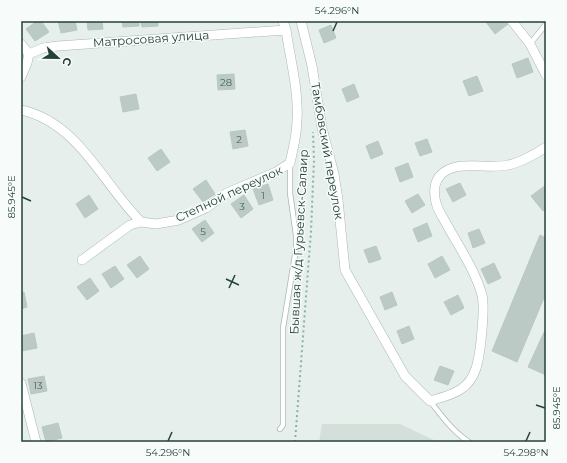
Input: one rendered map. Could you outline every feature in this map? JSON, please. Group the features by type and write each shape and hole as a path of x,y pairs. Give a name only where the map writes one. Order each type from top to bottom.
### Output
{"street":[{"name":"Тамбовский переулок","path":"301,21 312,66 322,128 334,174 345,270 405,376 430,401"},
{"path":"512,21 530,44 546,75"},
{"path":"285,26 296,94 298,120 290,163"},
{"name":"Матросовая улица","path":"29,54 43,48 58,46 285,26"},
{"path":"21,44 29,54 21,77"},
{"path":"21,110 43,117 70,137 90,159 127,208 141,222"},
{"path":"430,401 460,390 467,384 474,373 478,361 482,319 482,297 477,280 437,205 434,186 439,176 449,168 461,166 487,167 508,165 539,152 546,147"},
{"name":"Степной переулок","path":"82,260 130,226 141,222 156,224 178,220 206,208 227,193 276,172 290,163"},
{"path":"21,383 36,442"}],"lane":[{"path":"530,44 546,24"},
{"path":"280,429 283,425 283,328 296,249 296,235 290,193 290,163"},
{"path":"430,401 444,420 462,437 470,442"}],"path":[{"name":"Бывшая ж/д Гурьевск-Салаир","path":"296,442 311,231 314,160 313,130"}],"shaded area":[{"path":"322,424 400,424 438,442 319,442"}],"building":[{"path":"37,21 41,21 49,32 35,41 26,29"},
{"path":"58,21 75,21 77,30 61,33"},
{"path":"87,21 102,21 103,29 88,30"},
{"path":"122,21 139,21 139,26 123,27"},
{"path":"141,21 158,21 158,26 142,27"},
{"path":"505,21 508,24 495,34 486,22"},
{"path":"331,25 336,38 324,43 319,30"},
{"path":"528,58 533,72 517,78 512,64"},
{"path":"234,74 235,89 218,90 217,75"},
{"path":"477,76 483,91 469,96 463,81"},
{"path":"354,84 359,97 347,102 342,89"},
{"path":"136,94 139,109 123,112 120,97"},
{"path":"245,130 248,146 233,149 230,132"},
{"path":"427,139 432,152 420,156 415,143"},
{"path":"378,141 383,154 371,159 366,146"},
{"path":"161,149 170,162 157,171 148,158"},
{"path":"408,163 413,177 400,182 395,168"},
{"path":"206,180 215,194 203,202 193,189"},
{"path":"460,183 466,195 453,202 446,189"},
{"path":"268,184 273,200 259,205 253,189"},
{"path":"546,185 546,208 543,211 531,196"},
{"path":"418,194 425,205 412,213 405,201"},
{"path":"89,195 98,209 85,218 76,204"},
{"path":"244,195 253,209 241,218 231,204"},
{"path":"205,220 214,233 202,242 192,229"},
{"path":"427,223 432,236 418,242 413,229"},
{"path":"479,229 485,243 473,248 468,233"},
{"path":"540,235 546,238 546,293 517,362 492,351"},
{"path":"376,246 381,259 369,263 364,250"},
{"path":"140,256 149,269 137,278 127,265"},
{"path":"442,256 450,270 435,278 428,264"},
{"path":"494,263 501,278 488,284 481,269"},
{"path":"115,266 124,279 111,288 102,274"},
{"path":"90,278 99,291 87,300 77,287"},
{"path":"24,292 27,307 21,309 21,293"},
{"path":"392,292 397,305 385,310 380,297"},
{"path":"458,295 464,308 451,315 444,302"},
{"path":"409,326 414,339 402,344 397,331"},
{"path":"546,328 546,375 528,367"},
{"path":"34,333 37,348 21,351 21,336"},
{"path":"440,366 454,371 448,385 434,380"},
{"path":"44,376 47,391 31,394 28,379"},
{"path":"58,423 62,438 46,442 42,427"}]}
